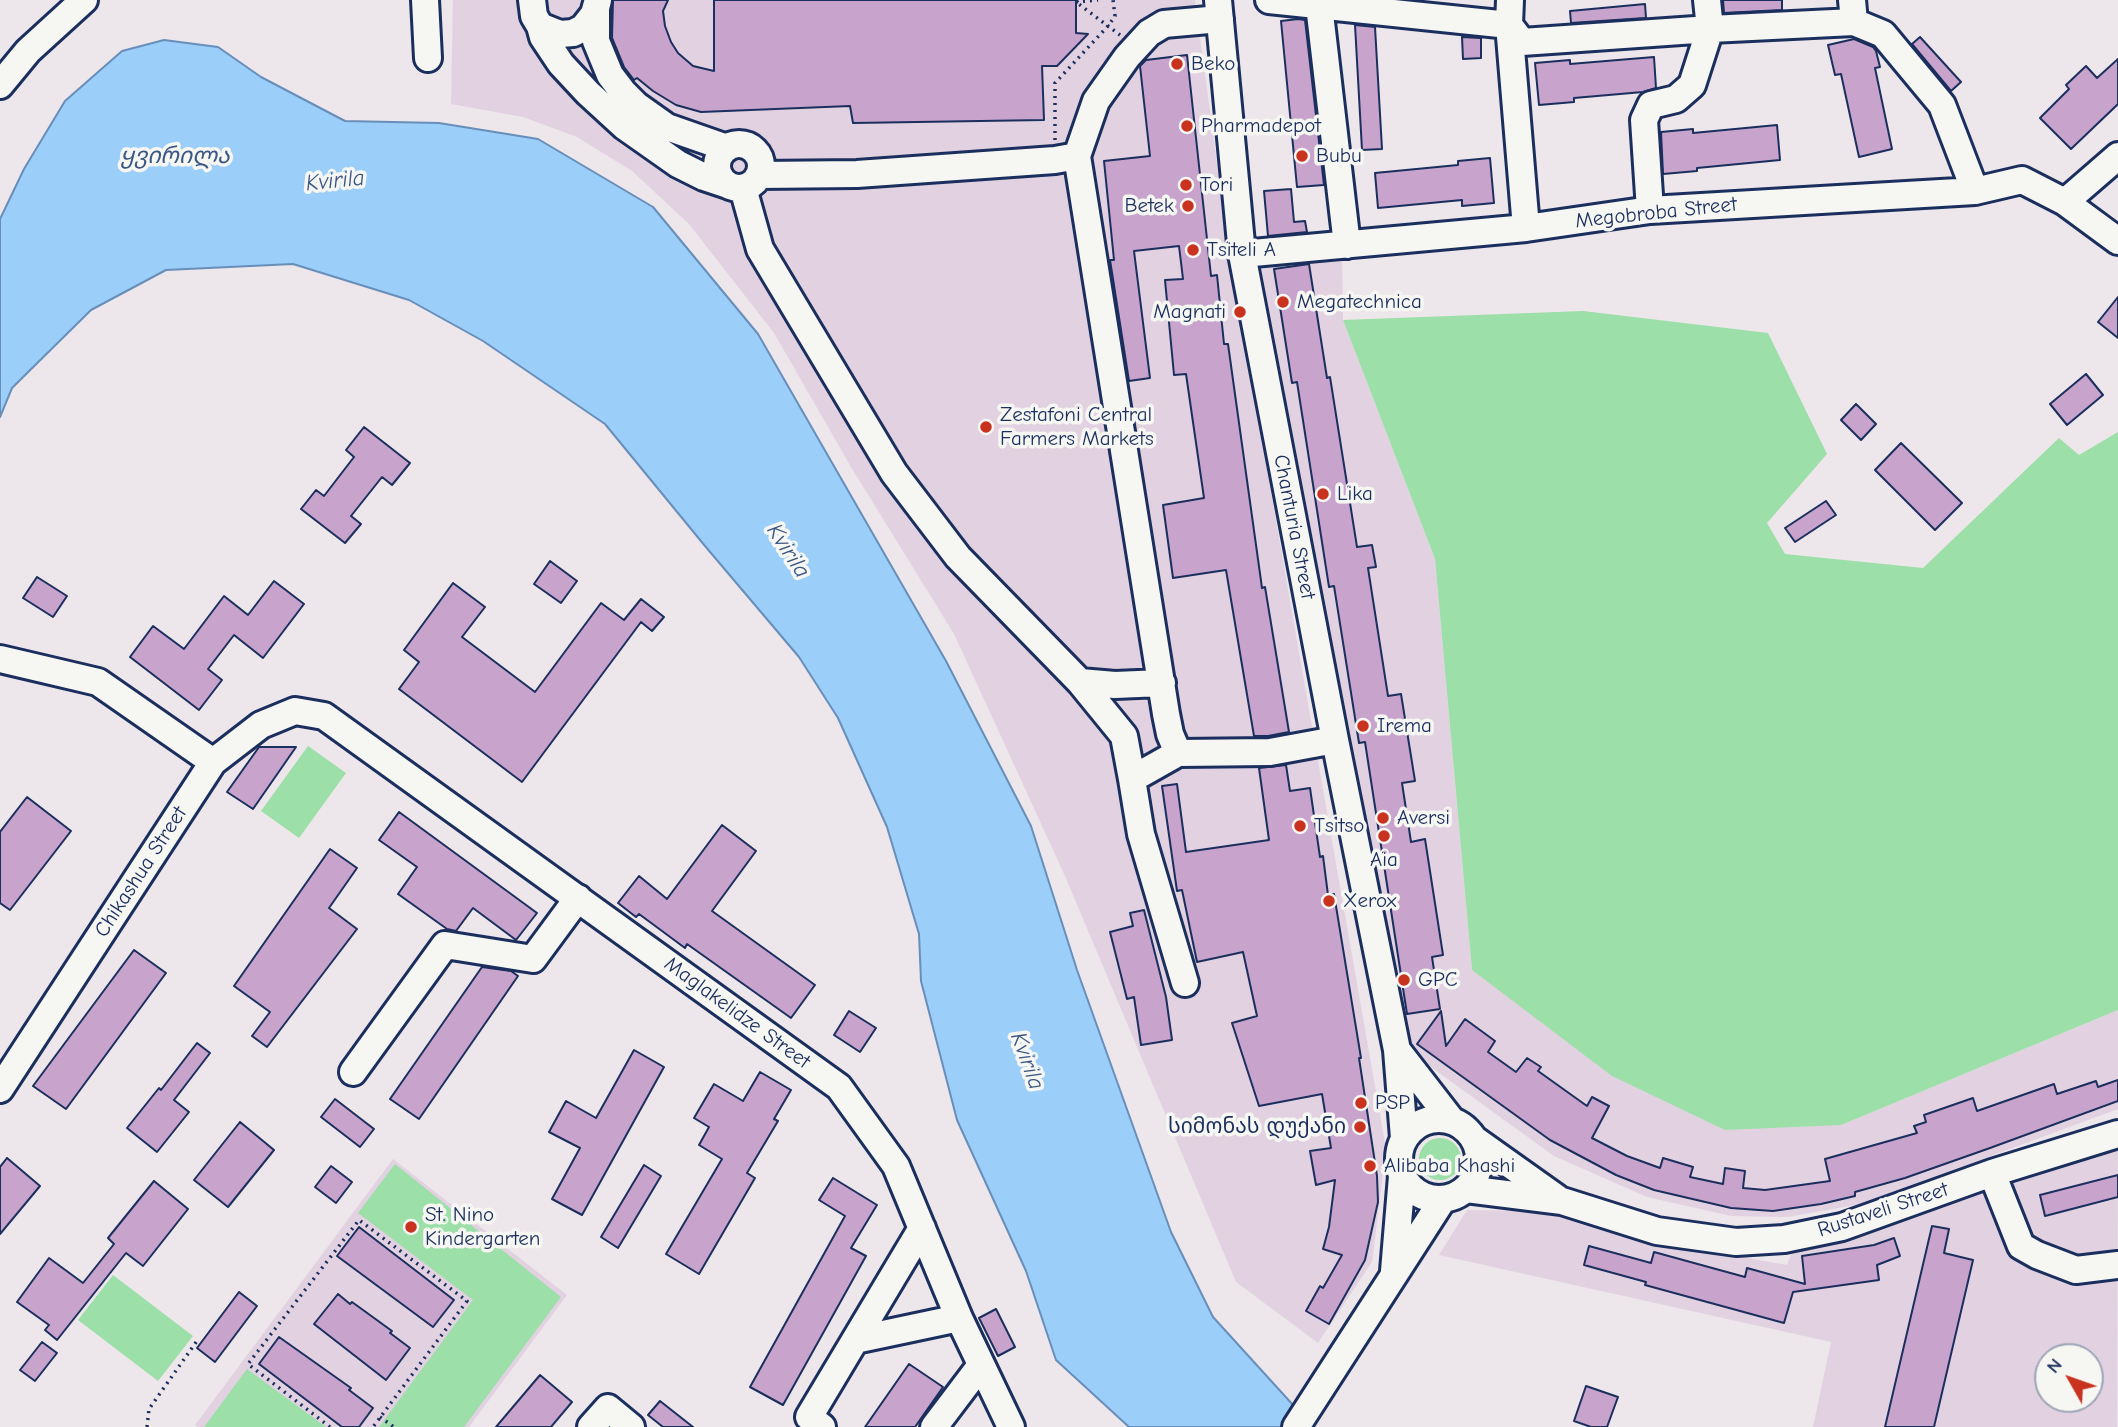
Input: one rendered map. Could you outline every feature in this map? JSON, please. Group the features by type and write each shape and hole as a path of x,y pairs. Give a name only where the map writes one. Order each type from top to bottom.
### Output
{"street":[{"path":"0,85 28,51 85,0"},
{"path":"425,0 428,58"},
{"path":"1269,0 1319,5 1509,12"},
{"path":"1650,210 1644,120 1651,106 1676,99 1692,85 1710,29 1707,0"},
{"path":"526,5 560,34 573,33 588,24 597,3"},
{"path":"597,3 596,41 610,75 636,106 667,127 727,148"},
{"path":"526,5 561,64 588,93 624,126 678,164 704,177 743,183 1066,158"},
{"path":"1319,5 1347,245"},
{"path":"1178,753 1170,734 1066,158 1097,101 1149,33 1164,24 1219,9"},
{"name":"Chanturia Street","path":"1219,9 1242,254 1397,1050 1405,1138"},
{"path":"1509,12 1522,42 1710,29 1853,11 1883,34 1942,105 1975,191"},
{"path":"1509,12 1527,228"},
{"path":"742,145 754,151 760,161 743,183 719,177 717,163 721,153 727,148 742,145"},
{"path":"2065,202 2118,156"},
{"name":"Megobroba Street","path":"1242,254 1527,228 1650,210 1975,191 2022,180 2065,202 2118,241"},
{"path":"743,183 760,249 894,473 958,557 1080,682 1124,736 1141,834 1185,983"},
{"path":"0,659 98,682 213,762"},
{"path":"1080,682 1115,685 1161,684"},
{"name":"Chikashua Street","path":"0,1089 213,762 261,725 295,711 324,716"},
{"name":"Maglakelidze Street","path":"324,716 839,1087 896,1166 959,1318 1011,1427"},
{"path":"1132,779 1178,753 1270,752 1335,740"},
{"path":"353,1072 445,944 533,959 578,898"},
{"name":"Chanturia Street","path":"1397,1050 1452,1121"},
{"path":"1296,1427 1393,1276 1455,1194 1472,1183 1478,1169 1479,1153 1468,1131 1452,1121 1441,1118 1420,1123 1405,1138 1398,1157 1402,1176 1393,1276"},
{"name":"Rustaveli Street","path":"1455,1194 1562,1201 1657,1231 1736,1242 1784,1239 1842,1227 1992,1173 2118,1135"},
{"name":"Rustaveli Street","path":"1474,1139 1562,1201"},
{"path":"1992,1173 2021,1246 2076,1270 2118,1265"},
{"path":"1402,1176 1415,1192 1433,1199 1455,1194"},
{"path":"822,1427 809,1417 922,1228"},
{"path":"855,1340 959,1318"},
{"path":"934,1427 981,1365"},
{"path":"591,1427 608,1408 631,1427"}],"path":[{"path":"1077,1 1098,0"},
{"path":"1066,158 1055,83 1115,16 1113,0"},
{"path":"1077,1 1136,47"},
{"path":"330,1427 248,1364 359,1220 467,1301 373,1427"},
{"path":"146,1427 149,1409 199,1338"},
{"path":"380,1417 394,1427"}],"shaded area":[{"name":"Zestafoni Central Farmers Markets","path":"453,0 1195,0 1229,252 1386,1149 1372,1262 1318,1343 1236,1282 1065,876 954,634 851,467 774,333 689,224 632,171 577,137 523,117 451,104"},
{"path":"1342,257 1343,320 1435,559 1472,970 1841,1125 2118,1010 2118,1109 1861,1204 1788,1217 1731,1216 1647,1197 1554,1156 1424,1062 1408,1046 1261,266"},
{"path":"2118,1143 2117,1427 1813,1427 1831,1342 1439,1255 1467,1210 1549,1211 1654,1241 1787,1265 1793,1249 1898,1222"},
{"name":"St. Nino Kindergarten","path":"393,1159 567,1295 469,1427 195,1425"}],"green space":[{"path":"1583,311 1768,333 1827,454 1767,523 1785,554 1923,568 2059,438 2079,455 2118,432 2118,1010 1841,1125 1725,1130 1612,1076 1472,970 1435,559 1343,320"},
{"path":"308,746 346,773 299,838 261,811"},
{"path":"1440,1138 1455,1144 1461,1159 1455,1174 1440,1180 1425,1174 1419,1159 1425,1144"},
{"path":"395,1164 561,1297 464,1427 379,1427 473,1300 358,1213"},
{"path":"113,1275 193,1336 158,1381 78,1320"},
{"path":"247,1369 326,1427 204,1427"}],"water":[{"name":"ყვირილა","path":"164,40 218,47 261,77 345,121 439,123 538,139 653,207 758,334 946,661 1031,826 1077,970 1171,1232 1213,1317 1313,1427 1129,1427 1056,1360 1026,1271 957,1120 921,981 919,934 887,827 838,718 799,657 605,424 483,341 409,300 293,264 166,270 91,310 12,388 0,417 0,219 24,169 65,101 122,51"}],"building":[{"path":"613,0 668,0 663,11 665,26 678,53 693,66 714,71 714,0 1076,0 1076,33 1088,34 1057,66 1042,66 1044,120 853,123 850,106 701,112 676,105 637,78 634,80 624,67 612,38"},
{"path":"1723,0 1782,0 1782,10 1724,13"},
{"path":"1645,4 1646,18 1571,23 1570,11"},
{"path":"1305,20 1324,185 1297,187 1281,21"},
{"path":"1355,25 1375,27 1382,149 1362,150"},
{"path":"1462,37 1481,38 1481,58 1463,59"},
{"path":"1920,37 1961,82 1951,91 1912,44"},
{"path":"1854,39 1876,51 1880,67 1875,68 1892,149 1859,157 1841,74 1835,75 1828,45"},
{"path":"1187,55 1211,276 1217,275 1224,344 1228,344 1262,588 1265,587 1289,732 1268,736 1254,736 1226,570 1173,578 1163,505 1204,498 1186,374 1174,375 1165,280 1183,279 1179,246 1134,251 1150,378 1129,381 1110,260 1114,260 1104,161 1150,156 1140,66 1146,60"},
{"path":"1654,57 1656,88 1539,105 1535,63 1570,60 1570,64"},
{"path":"2118,59 2118,104 2071,149 2040,118 2069,89 2066,85 2086,66 2097,78"},
{"path":"1777,125 1780,160 1663,174 1661,132 1693,129 1693,133"},
{"path":"1490,158 1494,203 1462,206 1462,200 1378,208 1375,173 1458,165 1458,161"},
{"path":"1291,189 1294,222 1305,221 1307,232 1268,236 1264,191"},
{"path":"1309,264 1357,547 1372,545 1376,567 1368,568 1388,696 1401,694 1415,781 1402,783 1411,842 1425,839 1443,955 1432,957 1440,1009 1407,1014 1365,742 1359,743 1334,586 1329,587 1297,382 1292,383 1274,269"},
{"path":"2118,297 2118,338 2098,322"},
{"path":"2086,374 2103,395 2067,425 2050,404"},
{"path":"1856,404 1876,424 1861,440 1841,420"},
{"path":"364,427 410,463 392,485 382,477 351,516 361,524 345,543 301,509 316,490 324,496 354,457 346,450"},
{"path":"1901,443 1962,503 1935,530 1875,470"},
{"path":"1826,501 1836,515 1795,542 1785,528"},
{"path":"550,561 577,581 561,603 534,584"},
{"path":"37,577 67,596 53,617 23,598"},
{"path":"274,581 304,604 263,658 234,635 208,669 222,680 199,710 130,657 153,626 184,649 224,596 248,615"},
{"path":"453,583 485,607 462,637 535,692 601,603 624,620 641,599 664,617 652,631 641,622 522,782 399,689 419,662 404,650"},
{"path":"259,747 296,747 253,809 227,792"},
{"path":"1286,765 1290,791 1310,788 1328,895 1334,894 1377,1176 1378,1202 1365,1260 1329,1324 1306,1311 1342,1255 1323,1249 1329,1227 1335,1180 1316,1185 1310,1151 1331,1148 1322,1094 1259,1106 1232,1023 1257,1016 1243,952 1197,962 1182,890 1177,891 1162,786 1177,784 1186,852 1269,840 1259,768"},
{"path":"27,797 71,831 10,910 0,903 0,832"},
{"path":"399,812 537,913 516,940 473,908 456,931 447,929 398,894 417,867 379,840"},
{"path":"722,825 756,851 712,911 815,985 791,1018 687,944 685,948 639,914 636,917 618,903 639,876 667,899"},
{"path":"330,849 357,868 329,908 357,929 267,1047 252,1036 270,1012 234,986"},
{"path":"1144,910 1166,997 1172,1040 1141,1045 1134,997 1127,999 1110,932 1133,926 1130,913"},
{"path":"134,950 166,973 66,1109 33,1086"},
{"path":"482,967 511,971 518,976 419,1119 390,1099"},
{"path":"849,1011 876,1028 860,1052 834,1035"},
{"path":"1441,1011 1446,1046 1465,1019 1495,1041 1488,1052 1516,1072 1527,1058 1541,1067 1538,1071 1587,1106 1592,1097 1609,1106 1592,1138 1627,1156 1660,1168 1663,1158 1693,1167 1690,1177 1723,1184 1725,1168 1745,1171 1743,1188 1765,1190 1830,1181 1825,1159 1917,1133 1914,1126 1926,1122 1924,1115 1973,1098 1977,1111 2054,1084 2057,1094 2096,1081 2098,1087 2118,1080 2118,1101 1905,1178 1855,1192 1855,1196 1773,1211 1731,1208 1654,1190 1616,1175 1550,1140 1417,1044"},
{"path":"197,1043 210,1053 174,1100 189,1112 157,1152 127,1128"},
{"path":"634,1050 664,1067 582,1215 552,1199 580,1148 549,1132 566,1101 596,1118"},
{"path":"760,1072 791,1090 774,1119 778,1121 747,1173 755,1178 699,1274 666,1254 722,1159 699,1145 709,1127 694,1118 714,1084 743,1101"},
{"path":"335,1099 374,1129 360,1147 321,1117"},
{"path":"240,1122 274,1150 228,1207 194,1180"},
{"path":"7,1158 40,1186 0,1234 0,1167"},
{"path":"644,1165 661,1176 618,1248 601,1237"},
{"path":"331,1166 352,1182 336,1203 315,1187"},
{"path":"2118,1175 2118,1197 2045,1216 2040,1195"},
{"path":"833,1178 877,1205 851,1248 866,1256 783,1405 750,1387 845,1216 819,1200"},
{"path":"154,1181 188,1209 143,1266 126,1253 57,1340 45,1330 49,1325 17,1302 49,1258 83,1283 114,1244 108,1238"},
{"path":"1932,1226 1949,1229 1944,1253 1973,1260 1934,1427 1885,1427"},
{"path":"359,1227 454,1300 433,1327 337,1256"},
{"path":"1894,1238 1900,1256 1877,1265 1879,1280 1793,1292 1784,1323 1645,1285 1646,1282 1584,1265 1589,1246 1651,1263 1654,1252 1745,1277 1747,1268 1805,1284 1802,1256 1874,1245"},
{"path":"239,1292 257,1306 215,1362 197,1348"},
{"path":"338,1294 392,1331 390,1333 410,1348 386,1380 314,1324"},
{"path":"996,1309 1015,1347 998,1356 979,1318"},
{"path":"279,1337 351,1388 349,1390 373,1408 359,1427 342,1427 259,1364"},
{"path":"42,1342 57,1353 35,1381 20,1370"},
{"path":"909,1364 943,1387 915,1427 865,1427"},
{"path":"540,1375 572,1402 551,1427 496,1427"},
{"path":"1586,1386 1618,1397 1607,1427 1591,1427 1574,1421"},
{"path":"660,1401 693,1427 663,1427 648,1415"}],"place":[{"name":"Beko","path":"1177,64"},
{"name":"Pharmadepot","path":"1187,126"},
{"name":"Bubu","path":"1302,156"},
{"name":"Tori","path":"1186,185"},
{"name":"Betek","path":"1188,206"},
{"name":"Tsiteli A","path":"1193,250"},
{"name":"Megatechnica","path":"1283,302"},
{"name":"Magnati","path":"1240,312"},
{"name":"Zestafoni Central Farmers Markets","path":"986,427"},
{"name":"Lika","path":"1323,494"},
{"name":"Irema","path":"1363,726"},
{"name":"Aversi","path":"1383,818"},
{"name":"Tsitso","path":"1300,826"},
{"name":"Aia","path":"1384,836"},
{"name":"Xerox","path":"1329,901"},
{"name":"GPC","path":"1404,980"},
{"name":"PSP","path":"1361,1103"},
{"name":"სიმონას დუქანი","path":"1360,1127"},
{"name":"Alibaba Khashi","path":"1370,1166"},
{"name":"St. Nino Kindergarten","path":"411,1227"}],"water label":[{"name":"Kvirila","path":"335,181"},
{"name":"Kvirila","path":"788,551"},
{"name":"Kvirila","path":"1027,1061"}]}
